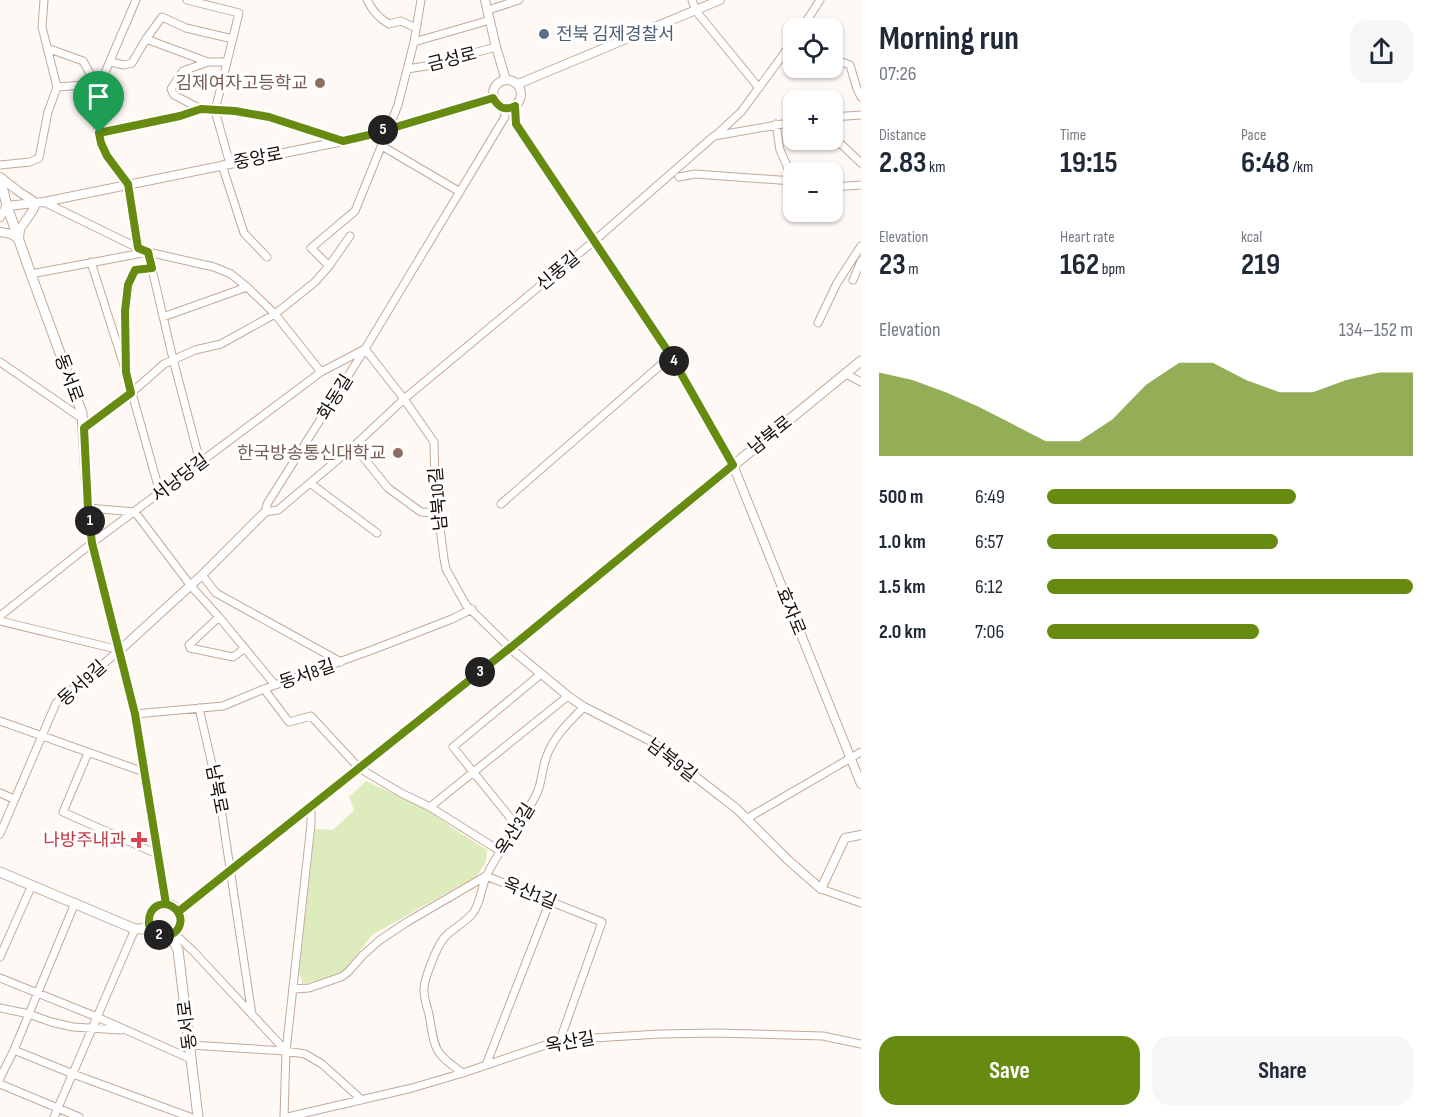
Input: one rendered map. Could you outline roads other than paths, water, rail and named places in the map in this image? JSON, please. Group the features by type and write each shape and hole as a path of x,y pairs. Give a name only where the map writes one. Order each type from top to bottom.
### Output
{"main road":[{"name":"동서로","path":"0,177 83,424 92,543 135,714 166,904"},
{"name":"남북로","path":"178,912 510,648 861,361"},
{"path":"0,872 135,929 142,929 149,925"},
{"path":"166,904 178,912 180,923 173,934 164,936 156,934 149,925 152,910 158,906 166,904"},
{"name":"동서로","path":"173,934 178,950 198,1117"}],"street":[{"path":"0,165 30,162 39,158 48,112 57,87 42,27 44,0"},
{"path":"136,0 95,96 101,143 107,156 128,184 138,248"},
{"path":"187,0 239,13 215,111 244,233 267,257"},
{"path":"367,0 370,7 385,22 389,24 401,21 416,28"},
{"path":"329,266 311,248 355,211 398,105 414,42 421,0"},
{"path":"486,3 519,0"},
{"path":"692,0 696,11 759,88"},
{"path":"518,84 720,0"},
{"path":"810,18 820,0"},
{"name":"금성로","path":"486,3 506,80"},
{"path":"110,62 124,65 132,63 162,17 186,28 233,39"},
{"name":"금성로","path":"414,42 490,20"},
{"path":"146,39 208,62"},
{"name":"금성로","path":"408,69 496,47"},
{"path":"47,48 83,61 93,79 100,84"},
{"name":"신풍길","path":"266,512 278,510 354,446 404,399 594,241 714,136 741,112 783,55"},
{"path":"227,62 208,62 183,71 171,89 174,95 201,109 235,111 269,117 343,141"},
{"path":"843,62 850,65 856,89 861,97"},
{"path":"506,80 518,84 521,97 515,106 504,108 497,105 493,98 493,89 498,82 506,80"},
{"path":"57,87 100,84"},
{"name":"중앙로","path":"8,206 40,202 343,141 493,98"},
{"path":"515,106 516,124 671,356 733,465"},
{"name":"화동길","path":"120,650 191,586 266,512 267,504 365,349 505,117 504,108"},
{"path":"99,133 180,116 201,109"},
{"path":"843,116 861,115"},
{"path":"714,136 783,123"},
{"path":"776,124 780,150 785,162"},
{"path":"843,145 861,163"},
{"path":"382,146 459,192"},
{"path":"679,177 695,174 783,181"},
{"path":"0,177 18,191 138,248 214,267 231,274 275,314 321,372"},
{"path":"843,186 861,185"},
{"path":"0,232 11,234 19,239 20,229 40,202"},
{"path":"0,217 8,206"},
{"path":"0,362 83,424 131,393 164,364 195,350 221,344 275,314 315,282 350,236"},
{"path":"818,323 837,283 861,246"},
{"path":"31,274 148,252"},
{"path":"148,252 199,458 204,461"},
{"path":"853,280 861,261"},
{"path":"91,262 126,372 160,493"},
{"path":"126,372 125,311 128,285 135,270 152,268"},
{"path":"164,317 247,287"},
{"name":"서낭당길","path":"0,616 92,543 321,372 365,349"},
{"name":"남북10길","path":"365,349 434,442 435,489 446,569 466,605 510,648"},
{"path":"501,504 671,356"},
{"path":"846,374 861,382"},
{"path":"354,446 388,488 421,512 438,513"},
{"name":"효자로","path":"733,465 861,784"},
{"path":"310,483 376,534"},
{"path":"88,508 135,512 191,586 275,686"},
{"path":"202,575 216,593 341,662"},
{"name":"동서8길","path":"135,714 223,706 452,619 472,609"},
{"path":"219,617 189,645 190,648 233,657 245,648"},
{"name":"동서9길","path":"0,621 120,650"},
{"name":"남북9길","path":"510,648 584,707 651,741 737,809 821,889"},
{"name":"동서9길","path":"0,834 56,703 120,650"},
{"path":"517,826 453,747 541,674"},
{"path":"264,689 289,722 311,716 359,768 430,807 500,851"},
{"path":"430,807 568,696"},
{"name":"옥산3길","path":"463,1073 446,1062 437,1052 432,1037 423,991 432,962 444,938 473,913 486,876 538,792 551,745 564,727 584,707"},
{"name":"남북로","path":"199,708 219,795 231,872"},
{"path":"0,721 144,772"},
{"path":"746,819 861,752"},
{"path":"88,753 63,812 158,854"},
{"path":"0,793 14,799"},
{"path":"286,1117 286,1051 311,807"},
{"path":"861,835 845,838 821,889 861,903"},
{"path":"231,872 252,1015"},
{"name":"옥산1길","path":"293,988 309,988 341,977 380,940 486,876 602,922 560,1040"},
{"path":"0,957 32,885"},
{"path":"486,1065 550,901"},
{"path":"0,1078 14,1050 75,903"},
{"path":"54,1117 135,929"},
{"path":"173,934 194,952 286,1051"},
{"path":"0,978 97,1017 191,1059"},
{"path":"0,1008 29,1014 51,1022 92,1029 126,1031"},
{"name":"옥산길","path":"286,1117 412,1088 560,1040 717,1033 823,1036 861,1044"},
{"path":"190,1045 305,1054 322,1064 362,1100"},
{"path":"14,1050 190,1117"},
{"path":"0,1084 79,1117"}],"place":[{"name":"전북 김제경찰서","path":"544,34"},
{"name":"김제여자고등학교","path":"320,83"},
{"name":"한국방송통신대학교","path":"398,453"},
{"name":"나방주내과","path":"139,840"}]}
